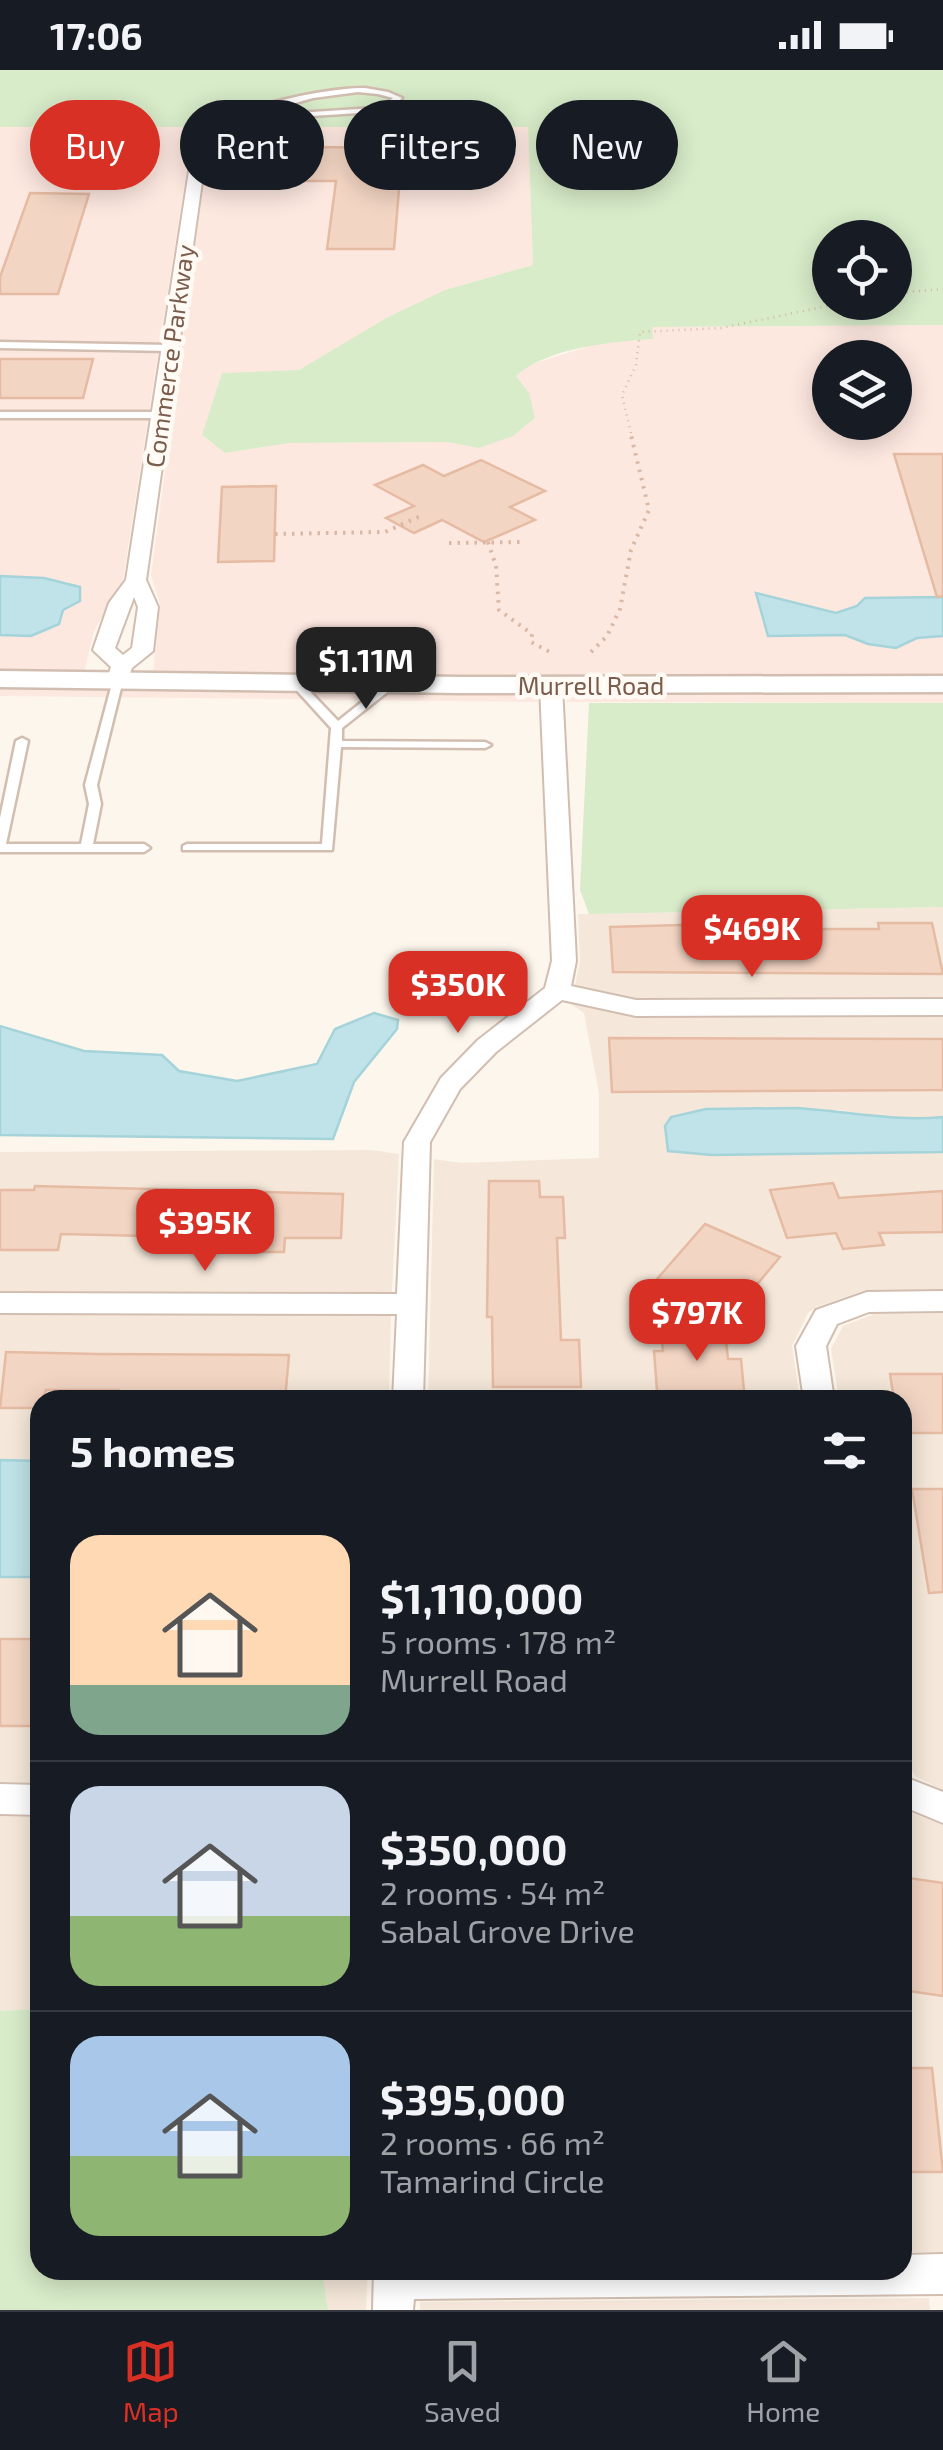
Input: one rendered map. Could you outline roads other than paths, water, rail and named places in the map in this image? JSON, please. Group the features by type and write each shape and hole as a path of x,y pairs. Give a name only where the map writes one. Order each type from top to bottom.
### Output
{"street":[{"name":"Commerce Parkway","path":"136,580 148,606 142,651 120,672 104,650 120,604 136,580 193,190"},
{"name":"Murrell Road","path":"0,679 120,672 390,684 943,684"},
{"path":"408,1390 417,1142 450,1084 487,1046 557,991 564,961 551,686"},
{"path":"557,991 636,1008 943,1007"},
{"path":"818,1390 811,1346 826,1317 867,1302 943,1301"},
{"path":"0,1303 410,1304"},
{"path":"912,1794 943,1808"},
{"path":"0,1799 30,1800"},
{"path":"912,2275 943,2274"},
{"path":"394,2286 668,2280"}],"lane":[{"path":"365,90 398,98 374,110 234,119 342,91 365,90"},
{"path":"0,345 170,348"},
{"path":"0,415 160,415"},
{"path":"86,848 95,804 91,786 120,672"},
{"path":"187,848 328,848 337,726 295,682"},
{"path":"337,726 390,684"},
{"path":"22,741 0,846 144,848"},
{"path":"336,744 485,744"}],"water":[{"path":"0,576 44,578 80,587 80,601 63,610 59,624 31,636 0,635"},
{"path":"756,593 836,613 857,606 865,598 943,597 943,636 917,638 896,648 868,644 845,635 768,636"},
{"path":"374,1013 398,1020 397,1029 354,1082 333,1139 0,1135 0,1026 84,1051 162,1055 179,1071 237,1081 317,1064 335,1029"},
{"path":"796,1108 889,1117 943,1117 943,1152 712,1155 668,1151 665,1126 671,1117 706,1109"},
{"path":"0,1460 30,1461 30,1577 0,1577"}]}
